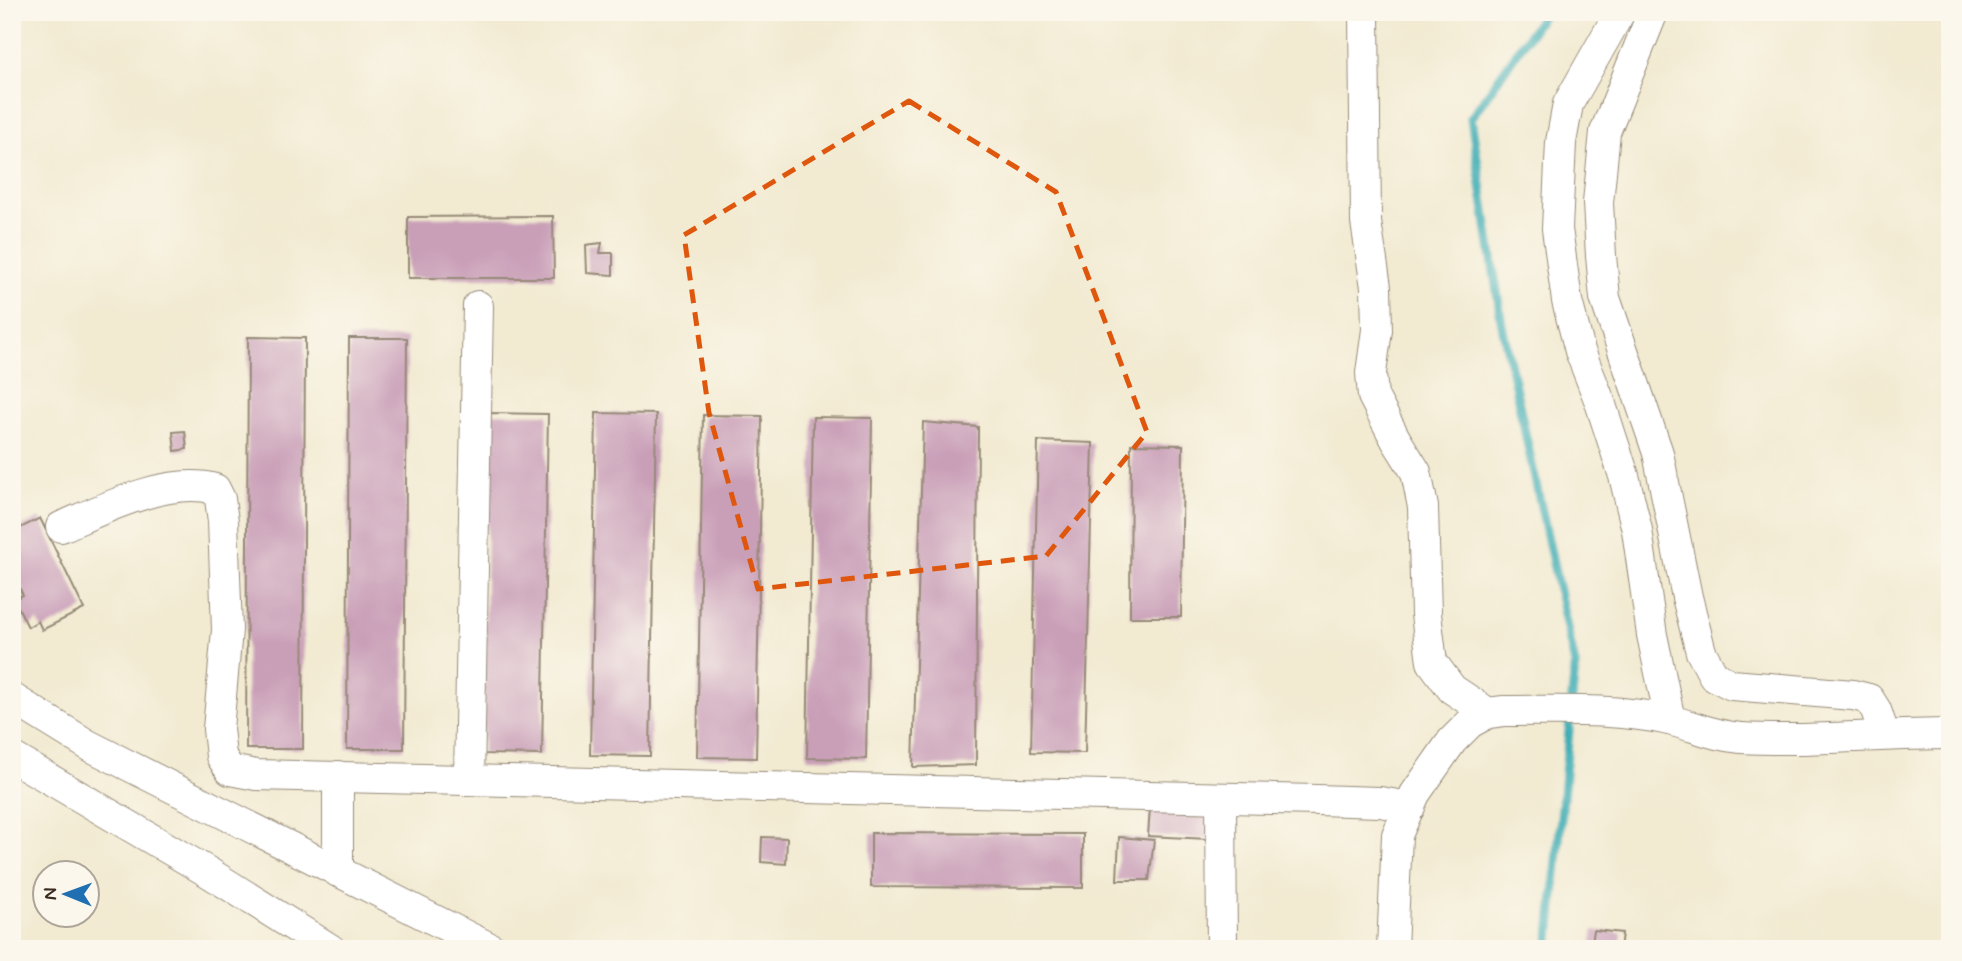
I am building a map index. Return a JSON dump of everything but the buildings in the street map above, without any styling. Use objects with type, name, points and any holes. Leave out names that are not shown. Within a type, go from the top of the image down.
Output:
[{"type":"street","points":[[1364,12],[1366,222],[1376,287],[1377,330],[1371,373],[1373,396],[1416,472],[1423,507],[1426,614],[1432,662],[1452,689],[1488,713]]},
{"type":"street","points":[[1620,12],[1568,104],[1561,142],[1557,229],[1567,301],[1580,351],[1624,476],[1637,530],[1652,635],[1670,720]]},
{"type":"street","points":[[1653,12],[1605,132],[1598,203],[1601,256],[1605,298],[1658,453],[1701,652],[1714,676],[1732,685],[1853,695],[1869,699],[1877,710],[1884,734]]},
{"type":"street","points":[[468,779],[478,306]]},
{"type":"street","points":[[61,527],[124,501],[169,489],[215,489],[220,499],[223,521],[227,630],[218,729],[221,755],[230,769],[256,775],[1317,800],[1380,802],[1410,807]]},
{"type":"street","points":[[12,698],[88,746],[492,949]]},
{"type":"street","points":[[1392,949],[1397,835],[1415,794],[1452,741],[1470,723],[1488,713],[1614,712],[1670,720],[1701,732],[1739,738],[1806,739],[1884,734],[1950,734]]},
{"type":"street","points":[[12,757],[208,872],[330,949]]},
{"type":"street","points":[[338,776],[338,872]]},
{"type":"street","points":[[1221,798],[1222,949]]},
{"type":"highlighted area","points":[[909,101],[1056,192],[1147,432],[1046,556],[758,589],[709,413],[684,235]]},
{"type":"waterway","points":[[1545,12],[1471,118],[1502,325],[1575,665],[1549,949]]}]
